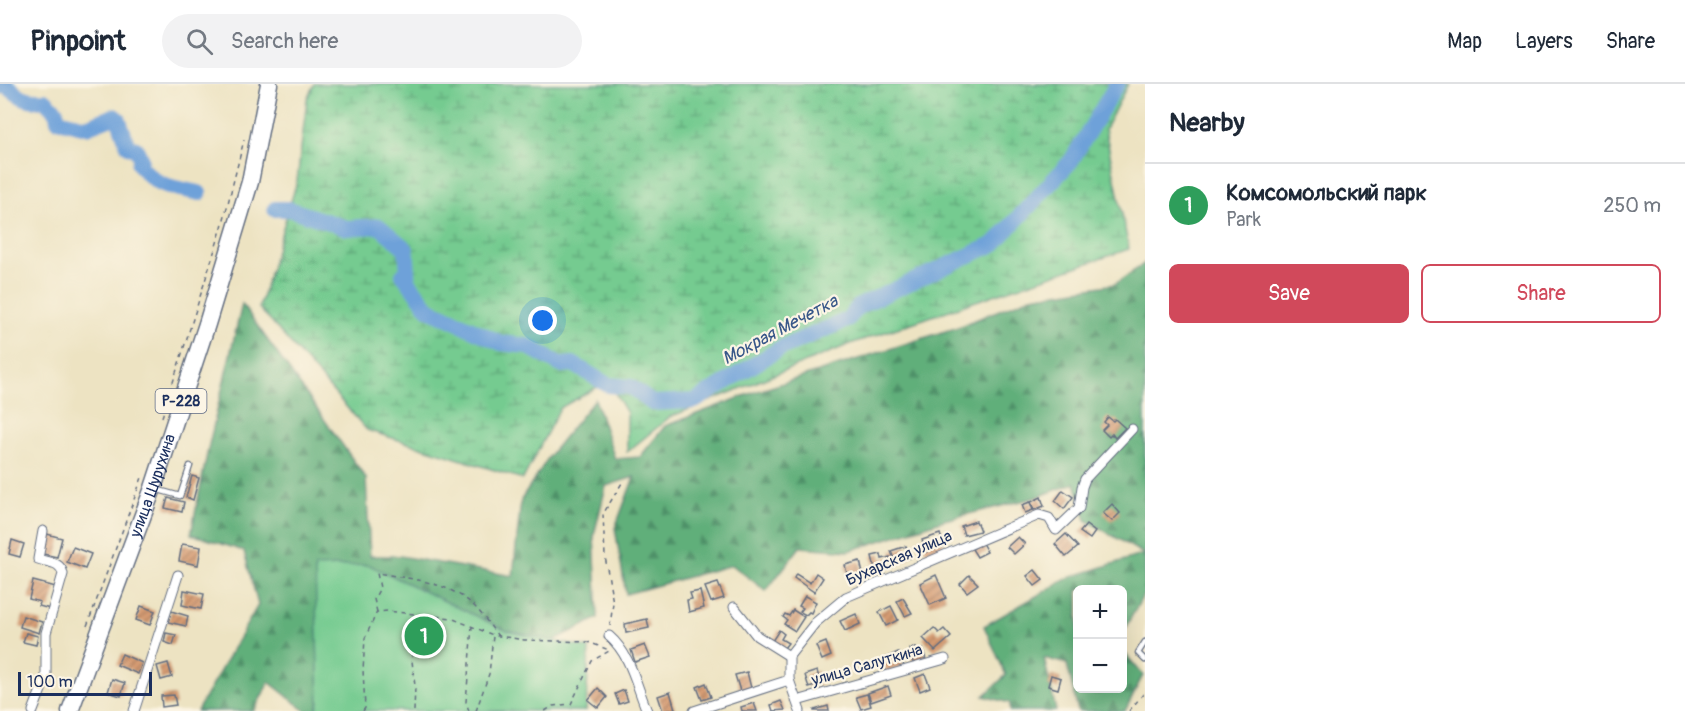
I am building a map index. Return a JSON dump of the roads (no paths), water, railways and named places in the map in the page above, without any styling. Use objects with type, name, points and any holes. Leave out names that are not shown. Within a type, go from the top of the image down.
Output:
[{"type":"highway","name":"улица Шурухина","points":[[70,711],[153,488],[207,324],[250,182],[269,84]]},
{"type":"street","name":"Бухарская улица","points":[[789,656],[815,623],[846,597],[1039,515],[1049,518],[1056,531],[1080,508],[1085,479],[1132,429]]},
{"type":"street","points":[[33,711],[46,676],[46,633],[63,574],[58,564],[38,559],[43,531]]},
{"type":"street","points":[[134,711],[178,575]]},
{"type":"street","points":[[734,607],[757,636],[789,656],[789,680],[800,711]]},
{"type":"street","points":[[609,636],[616,642],[632,668],[647,711]]},
{"type":"street","name":"улица Салуткина","points":[[797,701],[945,659]]},
{"type":"street","points":[[694,711],[789,680]]},
{"type":"lane","points":[[153,488],[180,496],[190,466]]},
{"type":"lane","points":[[1145,642],[1138,652],[1145,660]]},
{"type":"waterway","name":"Мокрая Мечетка","points":[[0,87],[5,84],[23,97],[45,100],[56,111],[58,120],[86,127],[114,116],[119,120],[128,146],[136,149],[141,159],[139,164],[152,178],[173,188],[199,193]]},
{"type":"waterway","name":"Мокрая Мечетка","points":[[275,209],[289,209],[347,228],[379,226],[406,249],[408,272],[403,275],[429,309],[501,343],[527,346],[561,365],[573,364],[608,385],[631,387],[652,403],[695,401],[781,348],[847,320],[859,306],[994,244],[1071,161],[1117,84]]},
{"type":"place","name":"Комсомольский парк","points":[[424,636]]}]
